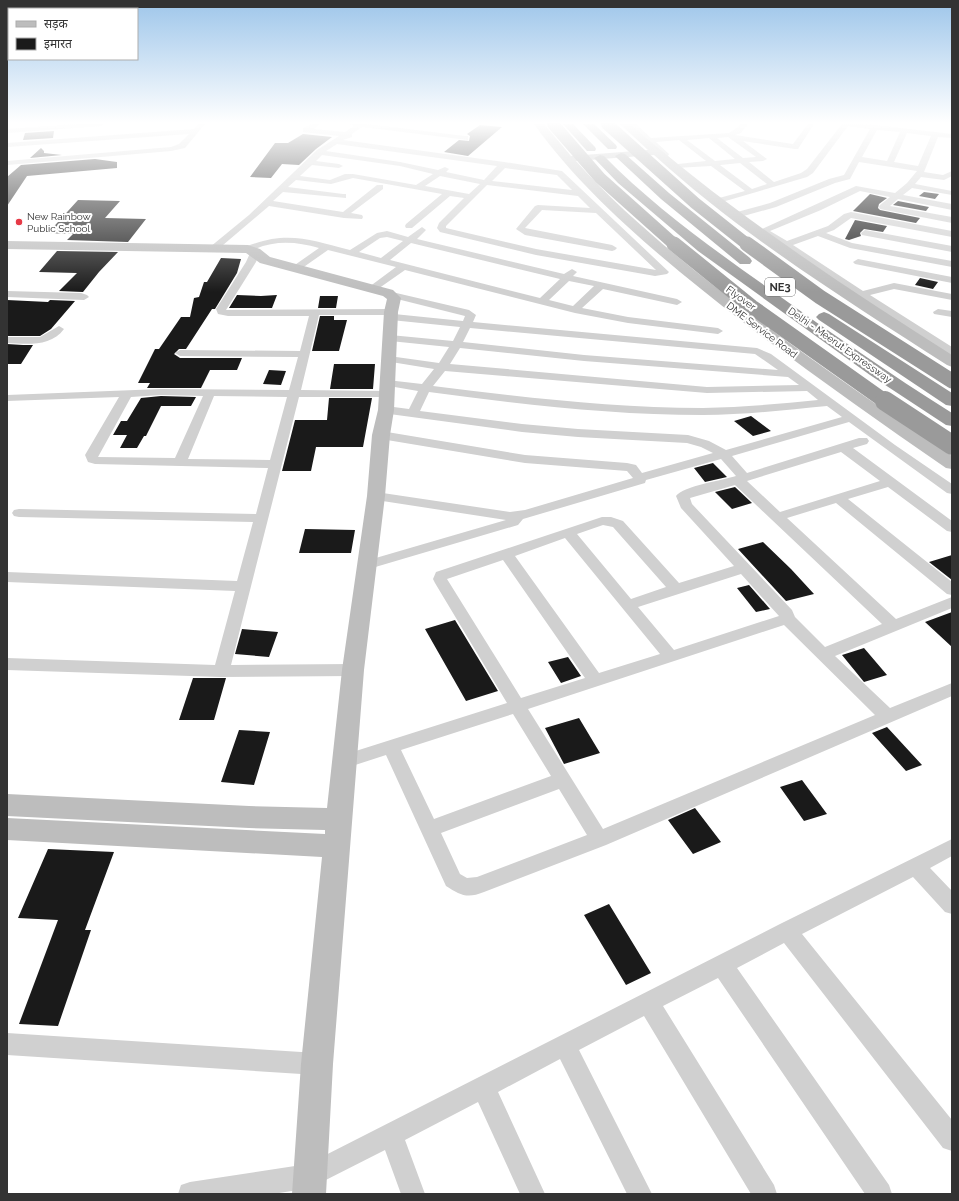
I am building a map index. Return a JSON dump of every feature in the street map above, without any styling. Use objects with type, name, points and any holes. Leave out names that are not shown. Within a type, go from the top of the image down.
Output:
[{"type":"highway","name":"Flyover","points":[[602,180],[652,227],[721,283],[805,345],[952,445]]},
{"type":"highway","name":"Delhi - Meerut Expressway","points":[[621,180],[703,248],[876,372],[952,421]]},
{"type":"highway","name":"NE3","points":[[647,180],[753,266]]},
{"type":"highway","points":[[669,180],[696,204],[814,292],[952,381]]},
{"type":"highway","name":"Delhi - Meerut Expressway","points":[[783,289],[952,401]]},
{"type":"main road","name":"DME Service Road","points":[[587,180],[666,254],[729,306],[840,388],[952,464]]},
{"type":"main road","points":[[689,180],[782,246],[856,295],[952,362]]},
{"type":"main road","points":[[7,245],[251,251],[265,260],[295,269],[387,318],[386,395],[376,496],[353,670],[346,761],[317,1064],[309,1185]]},
{"type":"main road","points":[[7,805],[249,817],[340,819]]},
{"type":"main road","points":[[7,829],[337,846]]},
{"type":"street","points":[[214,249],[268,203],[290,180]]},
{"type":"street","points":[[316,180],[331,182],[336,180]]},
{"type":"street","points":[[366,180],[378,184],[417,188],[471,198]]},
{"type":"street","points":[[344,215],[382,180]]},
{"type":"street","points":[[417,188],[429,180]]},
{"type":"street","points":[[474,180],[582,194]]},
{"type":"street","points":[[484,182],[471,198],[442,225],[441,228],[443,230],[536,252],[598,264],[655,273],[664,272],[624,236],[567,180]]},
{"type":"street","points":[[696,180],[740,214],[764,230],[782,246],[832,228],[847,216],[856,215],[952,234]]},
{"type":"street","points":[[735,180],[751,192]]},
{"type":"street","points":[[766,180],[773,185]]},
{"type":"street","points":[[722,200],[789,180]]},
{"type":"street","points":[[740,214],[773,205],[836,180]]},
{"type":"street","points":[[869,218],[898,197],[914,180]]},
{"type":"street","points":[[910,185],[952,193]]},
{"type":"street","points":[[281,189],[343,196]]},
{"type":"street","points":[[764,230],[830,203],[856,189],[863,189],[952,207]]},
{"type":"street","points":[[409,226],[447,194]]},
{"type":"street","points":[[268,203],[359,217]]},
{"type":"street","points":[[598,211],[541,207],[538,208],[520,230],[612,248]]},
{"type":"street","points":[[883,207],[952,220]]},
{"type":"street","points":[[383,261],[422,230]]},
{"type":"street","points":[[819,233],[850,245],[952,264]]},
{"type":"street","points":[[865,233],[952,248]]},
{"type":"street","points":[[352,253],[381,234],[600,286],[677,302]]},
{"type":"street","points":[[598,264],[624,236]]},
{"type":"street","points":[[718,331],[628,320],[575,310],[327,246],[300,240],[282,239],[266,241],[251,251],[251,262],[221,309],[222,312],[228,313],[315,313],[387,318],[613,340],[757,351],[767,356],[891,448],[952,490]]},
{"type":"street","points":[[295,269],[327,246]]},
{"type":"street","points":[[542,302],[583,261]]},
{"type":"street","points":[[858,262],[952,280]]},
{"type":"street","points":[[387,318],[404,266]]},
{"type":"street","points":[[575,310],[600,286]]},
{"type":"street","points":[[856,295],[894,286],[952,297]]},
{"type":"street","points":[[7,294],[84,297]]},
{"type":"street","points":[[856,295],[952,352]]},
{"type":"street","points":[[938,312],[952,314]]},
{"type":"street","points":[[221,671],[315,313]]},
{"type":"street","points":[[387,318],[469,313],[471,315],[456,345],[442,367],[425,388],[413,414]]},
{"type":"street","points":[[387,318],[456,345],[584,358],[792,374]]},
{"type":"street","points":[[387,318],[442,367],[686,389],[736,390],[810,388]]},
{"type":"street","points":[[7,340],[43,340],[53,336],[59,329]]},
{"type":"street","points":[[180,353],[304,354]]},
{"type":"street","points":[[7,398],[128,393],[210,392],[386,395],[425,388],[547,402],[686,411],[777,408],[829,402]]},
{"type":"street","points":[[180,462],[210,392]]},
{"type":"street","points":[[128,393],[91,455],[92,459],[100,461],[276,464]]},
{"type":"street","points":[[386,395],[413,414],[522,428],[608,435],[688,439],[705,444],[724,454],[741,479],[777,516],[893,625]]},
{"type":"street","points":[[376,496],[500,516],[520,515],[638,482],[640,478],[852,418]]},
{"type":"street","points":[[381,435],[513,458],[568,464],[626,467],[634,471],[640,478]]},
{"type":"street","points":[[863,441],[741,479],[692,492],[686,494],[683,499],[686,505],[786,614],[788,617],[787,619],[887,716]]},
{"type":"street","points":[[843,447],[952,528]]},
{"type":"street","points":[[777,516],[891,482]]},
{"type":"street","points":[[838,498],[952,590]]},
{"type":"street","points":[[19,513],[262,518]]},
{"type":"street","points":[[367,565],[513,522],[520,515]]},
{"type":"street","points":[[599,839],[440,579],[441,575],[602,522],[611,521],[618,524],[676,590]]},
{"type":"street","points":[[568,533],[627,606],[671,657]]},
{"type":"street","points":[[506,554],[596,681]]},
{"type":"street","points":[[627,606],[744,568]]},
{"type":"street","points":[[7,577],[244,586]]},
{"type":"street","points":[[823,654],[952,602]]},
{"type":"street","points":[[346,761],[787,619]]},
{"type":"street","points":[[7,664],[221,671],[353,670]]},
{"type":"street","points":[[391,747],[453,880],[464,887],[477,886],[599,839],[952,689]]},
{"type":"street","points":[[429,829],[562,780]]},
{"type":"street","points":[[190,1194],[309,1185],[391,1134],[952,847]]},
{"type":"street","points":[[916,866],[952,905]]},
{"type":"street","points":[[787,931],[952,1139]]},
{"type":"street","points":[[722,965],[880,1194]]},
{"type":"street","points":[[648,1003],[765,1194]]},
{"type":"street","points":[[7,1044],[317,1064]]},
{"type":"street","points":[[565,1045],[640,1194]]},
{"type":"street","points":[[483,1087],[532,1194]]},
{"type":"street","points":[[391,1134],[413,1194]]},
{"type":"building","points":[[7,180],[24,180],[7,206]]},
{"type":"building","points":[[924,192],[939,194],[935,199],[919,196]]},
{"type":"building","points":[[870,194],[887,198],[879,204],[878,208],[880,210],[920,218],[916,223],[853,211]]},
{"type":"building","points":[[78,200],[120,201],[105,218],[146,219],[128,242],[67,240],[73,234],[48,233]]},
{"type":"building","points":[[898,201],[929,207],[926,211],[893,205]]},
{"type":"building","points":[[855,220],[887,226],[883,232],[864,229],[860,233],[861,236],[849,240],[845,239]]},
{"type":"building","points":[[57,251],[118,252],[83,292],[59,291],[77,273],[39,272]]},
{"type":"building","points":[[221,258],[241,259],[237,273],[215,309],[212,309],[186,349],[179,349],[174,354],[180,358],[242,358],[237,370],[210,370],[201,388],[147,388],[150,383],[138,383],[155,349],[159,349],[181,317],[190,317],[194,298],[199,297],[204,282],[207,282]]},
{"type":"building","points":[[920,278],[938,282],[933,289],[915,285]]},
{"type":"building","points":[[237,295],[277,295],[272,308],[229,308]]},
{"type":"building","points":[[320,296],[338,296],[336,308],[318,308]]},
{"type":"building","points":[[7,300],[48,302],[50,300],[75,301],[51,329],[40,336],[7,336]]},
{"type":"building","points":[[320,316],[334,316],[334,320],[347,320],[339,351],[312,351]]},
{"type":"building","points":[[7,344],[33,345],[21,364],[7,364]]},
{"type":"building","points":[[334,364],[375,364],[373,389],[330,389]]},
{"type":"building","points":[[269,370],[286,371],[281,385],[263,384]]},
{"type":"building","points":[[161,396],[196,397],[191,406],[161,406],[146,436],[144,436],[137,448],[120,448],[127,435],[113,435],[121,421],[127,421],[141,398]]},
{"type":"building","points":[[329,398],[372,398],[363,447],[316,447],[311,471],[282,471],[295,420],[327,420]]},
{"type":"building","points":[[751,416],[771,431],[753,436],[734,421]]},
{"type":"building","points":[[713,463],[727,477],[705,482],[694,468]]},
{"type":"building","points":[[735,487],[752,503],[732,509],[715,492]]},
{"type":"building","points":[[305,529],[355,530],[351,553],[299,553]]},
{"type":"building","points":[[763,542],[814,594],[786,601],[738,549]]},
{"type":"building","points":[[952,555],[952,580],[929,562]]},
{"type":"building","points":[[749,585],[770,609],[756,612],[737,588]]},
{"type":"building","points":[[952,612],[952,647],[925,622]]},
{"type":"building","points":[[455,620],[498,691],[466,701],[425,629]]},
{"type":"building","points":[[242,629],[278,632],[269,657],[235,654]]},
{"type":"building","points":[[864,648],[887,675],[864,682],[842,655]]},
{"type":"building","points":[[568,657],[581,676],[561,683],[548,662]]},
{"type":"building","points":[[193,678],[226,678],[214,720],[179,720]]},
{"type":"building","points":[[579,718],[600,753],[564,764],[545,728]]},
{"type":"building","points":[[887,727],[922,765],[906,771],[872,733]]},
{"type":"building","points":[[239,730],[270,732],[254,785],[221,782]]},
{"type":"building","points":[[802,780],[827,814],[804,821],[780,787]]},
{"type":"building","points":[[695,808],[721,842],[693,854],[668,820]]},
{"type":"building","points":[[48,849],[114,852],[85,930],[91,930],[58,1026],[19,1024],[58,920],[18,918]]},
{"type":"building","points":[[609,904],[651,973],[626,985],[584,915]]},
{"type":"place","name":"New Rainbow Public School","points":[[19,222]]}]
